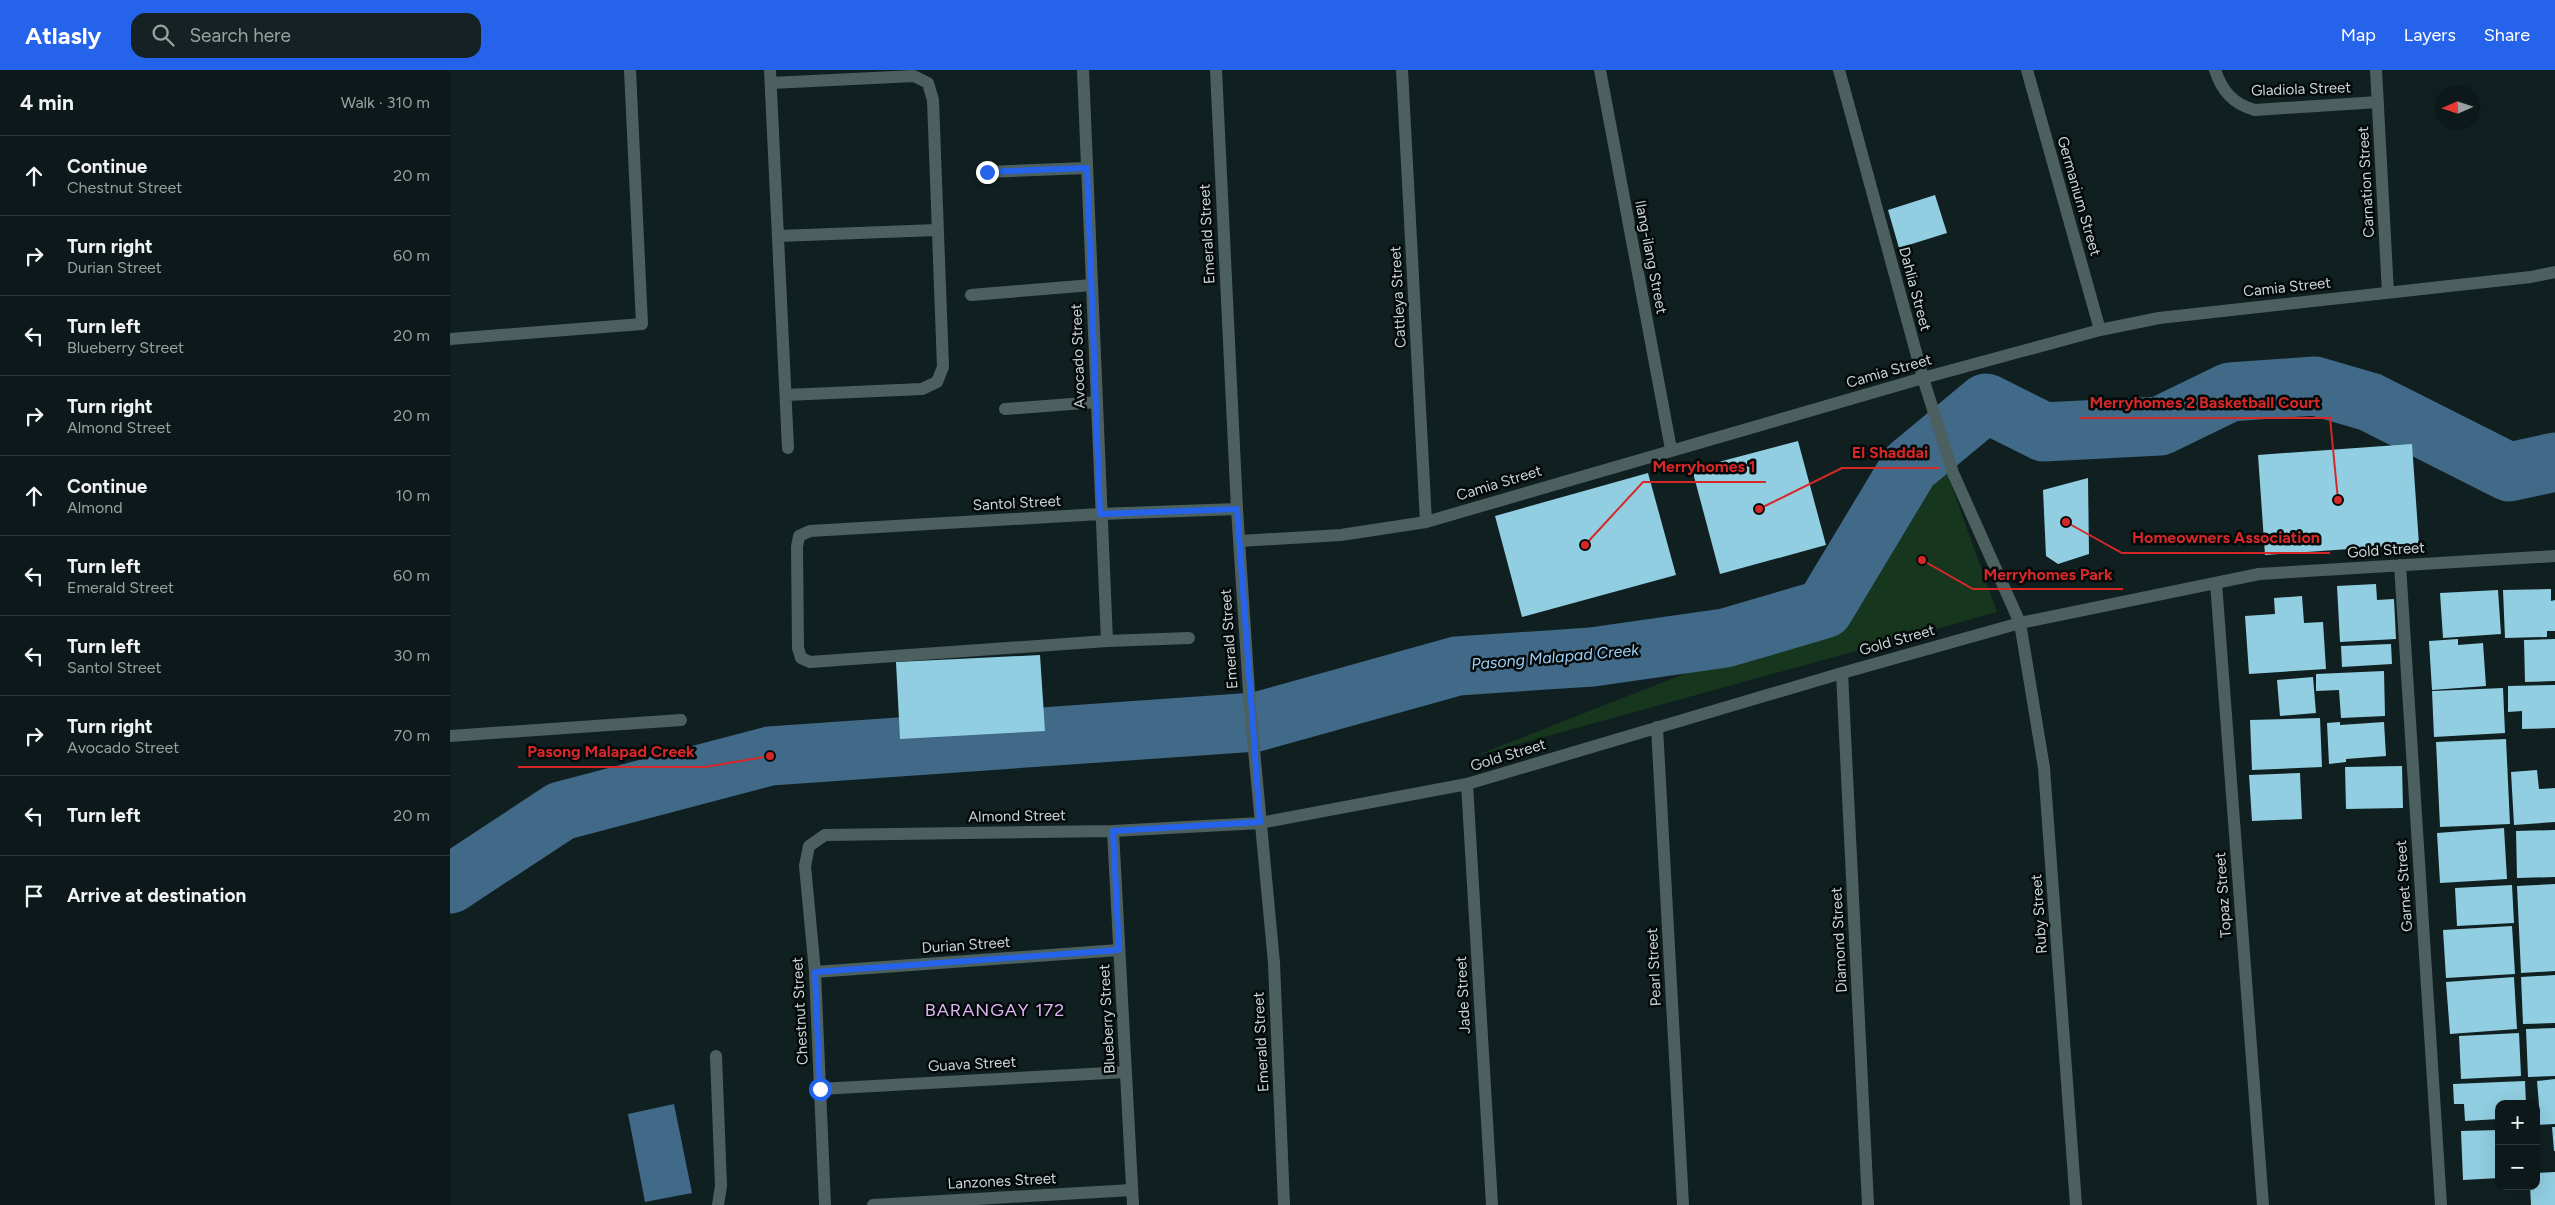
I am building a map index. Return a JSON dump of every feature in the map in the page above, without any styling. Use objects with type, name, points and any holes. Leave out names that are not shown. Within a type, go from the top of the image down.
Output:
[{"type":"street","points":[[450,339],[642,324],[630,70]]},
{"type":"street","name":"Avocado Street","points":[[1083,70],[1100,514],[1107,641]]},
{"type":"street","name":"Emerald Street","points":[[1216,70],[1237,509],[1250,707],[1274,964],[1284,1205]]},
{"type":"street","name":"Cattleya Street","points":[[1402,70],[1426,522]]},
{"type":"street","name":"Ilang-ilang Street","points":[[1600,70],[1671,449]]},
{"type":"street","name":"Dahlia Street","points":[[1838,70],[1923,378],[1953,473],[2020,623]]},
{"type":"street","name":"Germanium Street","points":[[2027,70],[2100,330]]},
{"type":"street","name":"Gladiola Street","points":[[2216,70],[2220,84],[2230,98],[2242,106],[2255,110],[2378,102]]},
{"type":"street","name":"Carnation Street","points":[[2376,70],[2388,292]]},
{"type":"street","points":[[786,394],[922,389],[937,382],[943,367],[933,100],[928,83],[914,76],[771,76],[788,448]]},
{"type":"street","points":[[987,172],[1087,168]]},
{"type":"street","points":[[778,236],[937,230]]},
{"type":"street","name":"Camia Street","points":[[1240,541],[1341,534],[1426,522],[1671,449],[2100,330],[2159,318],[2531,277],[2555,272]]},
{"type":"street","points":[[971,295],[1092,285]]},
{"type":"street","points":[[1005,409],[1096,402]]},
{"type":"street","name":"Santol Street","points":[[1107,641],[810,662],[801,658],[798,648],[797,547],[800,536],[810,531],[1100,514],[1237,509]]},
{"type":"street","name":"Gold Street","points":[[1228,825],[1260,822],[1467,784],[1842,673],[2020,623],[2259,574],[2555,556]]},
{"type":"street","name":"Garnet Street","points":[[2400,565],[2441,1205]]},
{"type":"street","name":"Topaz Street","points":[[2216,583],[2263,1205]]},
{"type":"street","name":"Ruby Street","points":[[2020,623],[2044,768],[2076,1205]]},
{"type":"street","points":[[1107,641],[1189,638]]},
{"type":"street","name":"Diamond Street","points":[[1842,673],[1868,1205]]},
{"type":"street","points":[[450,736],[682,720]]},
{"type":"street","name":"Pearl Street","points":[[1657,727],[1683,1205]]},
{"type":"street","name":"Jade Street","points":[[1467,784],[1492,1205]]},
{"type":"street","name":"Almond Street","points":[[809,846],[825,835],[1113,831],[1228,825]]},
{"type":"street","name":"Blueberry Street","points":[[1113,831],[1133,1205]]},
{"type":"street","name":"Chestnut Street","points":[[809,846],[805,866],[815,972],[825,1205]]},
{"type":"street","name":"Durian Street","points":[[815,972],[1119,950]]},
{"type":"street","points":[[716,1056],[721,1186],[718,1205]]},
{"type":"street","name":"Guava Street","points":[[820,1089],[1126,1072]]},
{"type":"street","name":"Lanzones Street","points":[[873,1205],[1132,1190]]},
{"type":"green space","points":[[1943,462],[1997,612],[1475,756],[1837,614],[1894,509],[1914,478]]},
{"type":"water","points":[[674,1104],[692,1193],[645,1202],[628,1114]]},
{"type":"building","points":[[1935,195],[1947,233],[1899,248],[1888,210]]},
{"type":"building","points":[[1798,441],[1826,545],[1720,574],[1692,469]]},
{"type":"building","points":[[2412,444],[2419,544],[2265,555],[2258,455]]},
{"type":"building","points":[[1648,473],[1676,575],[1522,617],[1495,516]]},
{"type":"building","points":[[2088,478],[2089,554],[2058,564],[2046,556],[2043,490]]},
{"type":"building","points":[[2376,584],[2377,600],[2394,599],[2396,639],[2340,642],[2337,586]]},
{"type":"building","points":[[2551,589],[2551,601],[2555,600],[2555,631],[2547,631],[2547,637],[2505,638],[2503,590]]},
{"type":"building","points":[[2498,590],[2501,634],[2443,638],[2440,593]]},
{"type":"building","points":[[2302,596],[2304,623],[2323,622],[2326,669],[2249,674],[2245,616],[2275,614],[2274,598]]},
{"type":"building","points":[[2458,639],[2458,645],[2483,643],[2486,686],[2432,690],[2429,641]]},
{"type":"building","points":[[2555,639],[2555,681],[2525,682],[2524,640]]},
{"type":"building","points":[[2391,644],[2392,664],[2342,667],[2341,646]]},
{"type":"building","points":[[1040,655],[1045,731],[900,739],[896,662]]},
{"type":"building","points":[[2384,671],[2385,716],[2341,718],[2339,690],[2316,691],[2316,674]]},
{"type":"building","points":[[2313,677],[2316,713],[2280,716],[2277,680]]},
{"type":"building","points":[[2555,685],[2555,728],[2522,729],[2522,711],[2508,712],[2508,686]]},
{"type":"building","points":[[2503,688],[2505,733],[2434,737],[2432,691]]},
{"type":"building","points":[[2320,718],[2322,767],[2252,770],[2250,720]]},
{"type":"building","points":[[2340,722],[2340,725],[2384,722],[2386,756],[2346,759],[2346,762],[2329,764],[2327,723]]},
{"type":"building","points":[[2506,739],[2510,824],[2440,827],[2436,742]]},
{"type":"building","points":[[2402,766],[2403,808],[2346,809],[2345,767]]},
{"type":"building","points":[[2537,770],[2539,789],[2555,788],[2555,822],[2514,825],[2511,772]]},
{"type":"building","points":[[2300,773],[2302,819],[2252,821],[2249,775]]},
{"type":"building","points":[[2504,828],[2507,879],[2440,883],[2437,833]]},
{"type":"building","points":[[2555,830],[2555,877],[2517,878],[2516,831]]},
{"type":"building","points":[[2555,884],[2555,971],[2521,973],[2517,886]]},
{"type":"building","points":[[2512,885],[2514,923],[2457,926],[2455,888]]},
{"type":"building","points":[[2512,926],[2515,974],[2446,978],[2443,930]]},
{"type":"building","points":[[2555,975],[2555,1023],[2523,1024],[2521,977]]},
{"type":"building","points":[[2514,977],[2517,1029],[2450,1034],[2446,982]]},
{"type":"building","points":[[2555,1028],[2555,1076],[2528,1077],[2526,1029]]},
{"type":"building","points":[[2519,1033],[2521,1076],[2461,1079],[2459,1036]]},
{"type":"building","points":[[2555,1079],[2555,1124],[2540,1125],[2540,1100],[2537,1081]]},
{"type":"building","points":[[2525,1081],[2526,1100],[2495,1100],[2495,1119],[2465,1121],[2464,1104],[2454,1104],[2453,1084]]},
{"type":"building","points":[[2552,1127],[2555,1127],[2555,1151],[2554,1151]]},
{"type":"building","points":[[2495,1130],[2495,1178],[2463,1180],[2461,1131]]},
{"type":"building","points":[[2555,1172],[2555,1205],[2531,1205],[2530,1190],[2540,1190],[2540,1173]]},
{"type":"waterway","name":"Pasong Malapad Creek","points":[[450,884],[561,811],[770,756],[1256,722],[1457,666],[1592,657],[1725,638],[1824,609],[1910,466],[1986,403],[2044,432],[2160,426],[2230,392],[2315,386],[2370,402],[2509,472],[2555,462]]},
{"type":"place","name":"Merryhomes 2 Basketball Court","points":[[2338,500]]},
{"type":"place","name":"El Shaddai","points":[[1759,509]]},
{"type":"place","name":"Homeowners Association","points":[[2066,522]]},
{"type":"place","name":"Merryhomes 1","points":[[1585,545]]},
{"type":"place","name":"Merryhomes Park","points":[[1922,560]]},
{"type":"place","name":"Pasong Malapad Creek","points":[[770,756]]},
{"type":"district","name":"BARANGAY 172","points":[[995,1010]]},
{"type":"route","points":[[820,1089],[815,972],[1119,950],[1113,831],[1260,822],[1250,707],[1237,509],[1100,514],[1087,168],[987,172]]}]
